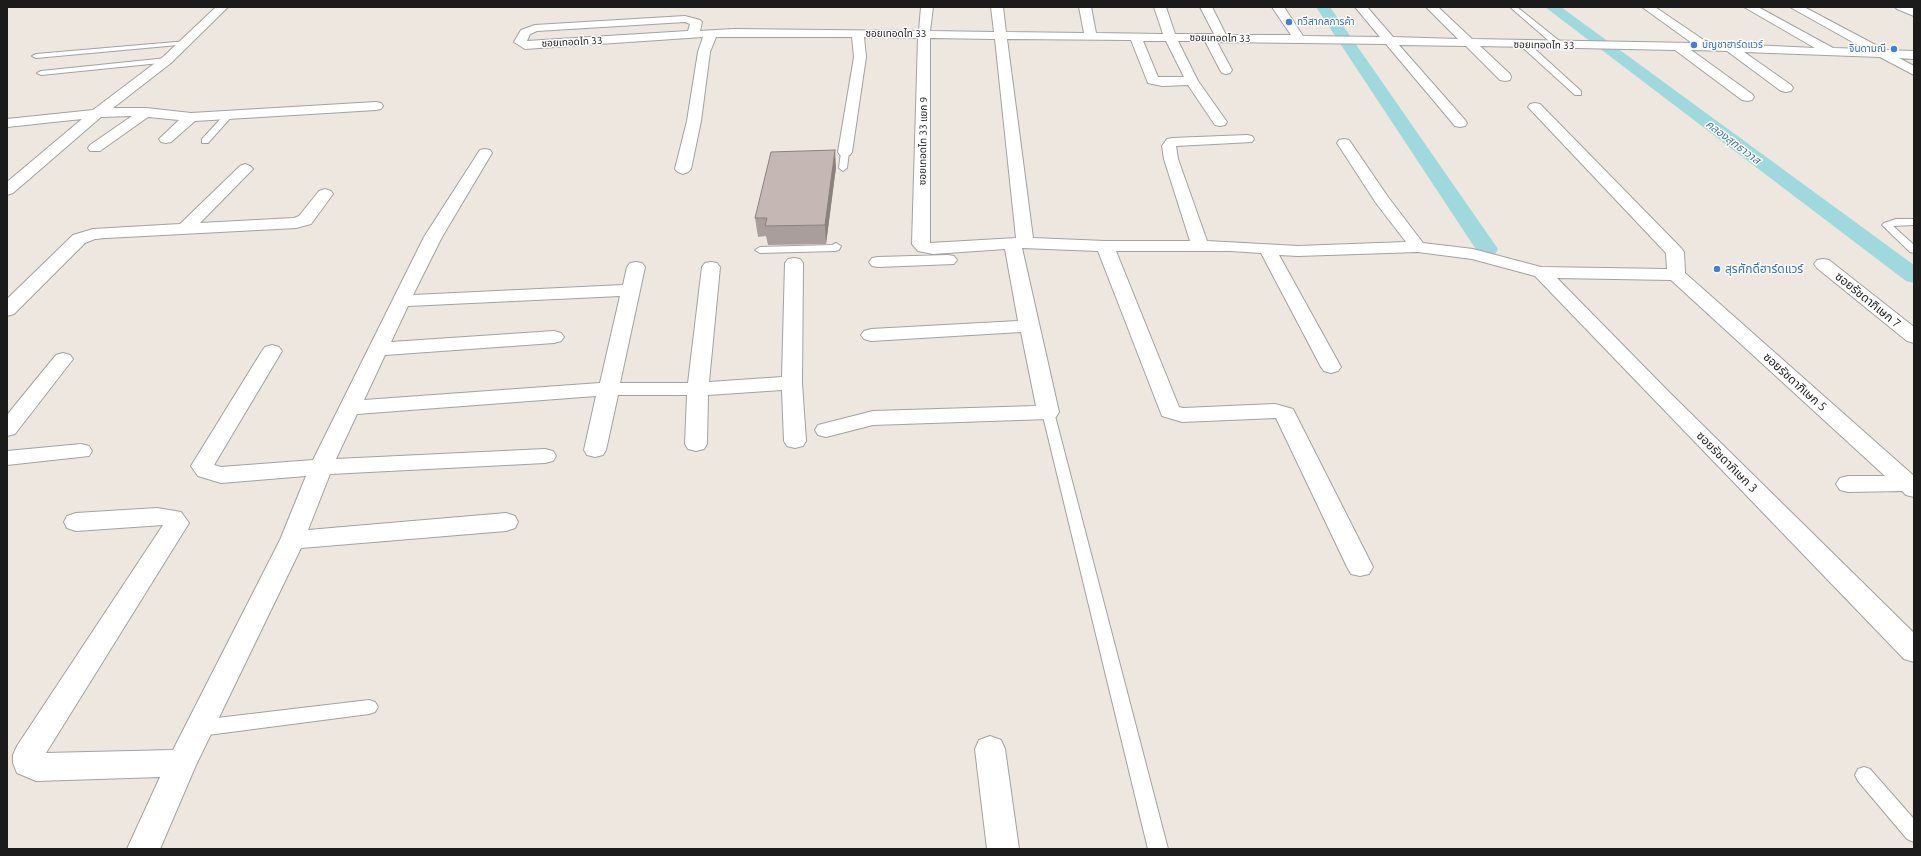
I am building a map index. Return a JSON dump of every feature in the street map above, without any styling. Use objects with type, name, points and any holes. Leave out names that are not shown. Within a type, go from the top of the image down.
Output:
[{"type":"street","points":[[8,188],[98,113],[168,60],[222,7]]},
{"type":"street","name":"ซอยเทอดไท 33 แยก 9","points":[[927,7],[924,34],[921,244],[924,247],[933,249],[1018,248]]},
{"type":"street","points":[[826,430],[873,418],[1048,412],[1029,326],[1018,248],[1001,36],[997,7]]},
{"type":"street","points":[[1085,7],[1092,37]]},
{"type":"street","points":[[1160,7],[1170,37],[1192,81],[1220,122]]},
{"type":"street","points":[[1206,7],[1222,38]]},
{"type":"street","points":[[1278,7],[1299,39]]},
{"type":"street","points":[[1362,7],[1389,41],[1460,123]]},
{"type":"street","points":[[1432,7],[1505,77]]},
{"type":"street","points":[[1648,7],[1705,47]]},
{"type":"street","points":[[1750,7],[1830,52]]},
{"type":"street","points":[[1796,7],[1914,71]]},
{"type":"street","points":[[1901,7],[1914,13]]},
{"type":"street","name":"ซอยเทอดไท 33","points":[[694,34],[696,22],[690,19],[542,27],[525,32],[520,42],[525,45],[711,33],[924,34],[1299,39],[1705,47],[1914,55]]},
{"type":"street","points":[[683,169],[694,121],[704,52],[711,33]]},
{"type":"street","points":[[845,152],[860,57],[858,34]]},
{"type":"street","points":[[1136,37],[1153,80],[1162,82],[1192,81]]},
{"type":"street","points":[[1209,38],[1226,70]]},
{"type":"street","points":[[1679,47],[1747,97]]},
{"type":"street","points":[[1730,48],[1786,88]]},
{"type":"street","points":[[7,122],[124,111],[191,117],[376,106]]},
{"type":"street","points":[[878,262],[1018,248],[1230,246],[1298,251],[1418,247],[1474,254],[1541,272],[1676,274],[1675,252],[1535,108]]},
{"type":"street","points":[[95,148],[146,112]]},
{"type":"street","points":[[166,139],[191,117]]},
{"type":"street","points":[[1201,247],[1170,159],[1169,146],[1172,142],[1182,141],[1247,139]]},
{"type":"street","points":[[1344,143],[1382,200],[1418,247]]},
{"type":"street","points":[[142,849],[182,763],[292,540],[321,467],[401,301],[433,237],[485,152]]},
{"type":"street","points":[[185,229],[245,169]]},
{"type":"street","points":[[7,310],[79,239],[106,233],[296,223],[305,220],[325,194]]},
{"type":"street","points":[[1105,246],[1170,411],[1182,415],[1275,411],[1285,414],[1360,567]]},
{"type":"street","points":[[1267,249],[1332,367]]},
{"type":"street","points":[[794,263],[792,382],[795,441]]},
{"type":"street","name":"ซอยรัชดาภิเษก 7","points":[[1823,264],[1914,337]]},
{"type":"street","points":[[596,450],[608,389],[636,267]]},
{"type":"street","points":[[696,444],[698,389],[711,267]]},
{"type":"street","name":"ซอยรัชดาภิเษก 3","points":[[1541,272],[1668,403],[1914,651]]},
{"type":"street","name":"ซอยรัชดาภิเษก 5","points":[[1676,274],[1910,486]]},
{"type":"street","points":[[401,301],[631,290]]},
{"type":"street","points":[[871,335],[1029,326]]},
{"type":"street","points":[[379,349],[554,337]]},
{"type":"street","points":[[272,351],[202,466],[206,471],[221,475],[321,467],[545,456]]},
{"type":"street","points":[[7,429],[64,359]]},
{"type":"street","points":[[349,408],[608,389],[698,389],[792,382]]},
{"type":"street","points":[[7,458],[81,451]]},
{"type":"street","points":[[1848,484],[1910,486]]},
{"type":"street","points":[[76,522],[157,516],[172,518],[177,523],[28,755],[28,763],[36,767],[182,763]]},
{"type":"street","points":[[292,540],[506,522]]},
{"type":"street","points":[[990,749],[1003,849]]},
{"type":"lane","points":[[1513,7],[1559,45]]},
{"type":"lane","points":[[36,56],[187,43]]},
{"type":"lane","points":[[1524,44],[1578,94]]},
{"type":"lane","points":[[42,72],[168,60]]},
{"type":"lane","points":[[205,141],[230,115]]},
{"type":"lane","points":[[843,168],[845,152]]},
{"type":"lane","points":[[1914,222],[1896,222],[1887,225],[1888,228],[1914,250]]},
{"type":"lane","points":[[760,250],[835,248],[836,246]]},
{"type":"lane","points":[[1048,412],[1158,849]]},
{"type":"lane","points":[[200,728],[369,707]]},
{"type":"lane","points":[[1864,775],[1914,833]]},
{"type":"building","points":[[835,150],[825,225],[765,226],[767,218],[755,218],[771,152]]},
{"type":"waterway","points":[[1323,7],[1487,249]]},
{"type":"waterway","name":"คลองสุทธาวาส","points":[[1552,7],[1914,276]]},
{"type":"place","name":"ทวีสากลการค้า","points":[[1289,22]]},
{"type":"place","name":"บัญชาฮาร์ดแวร์","points":[[1694,45]]},
{"type":"place","name":"จินดามณี","points":[[1894,49]]},
{"type":"place","name":"สุรศักดิ์ฮาร์ดแวร์","points":[[1717,269]]}]
